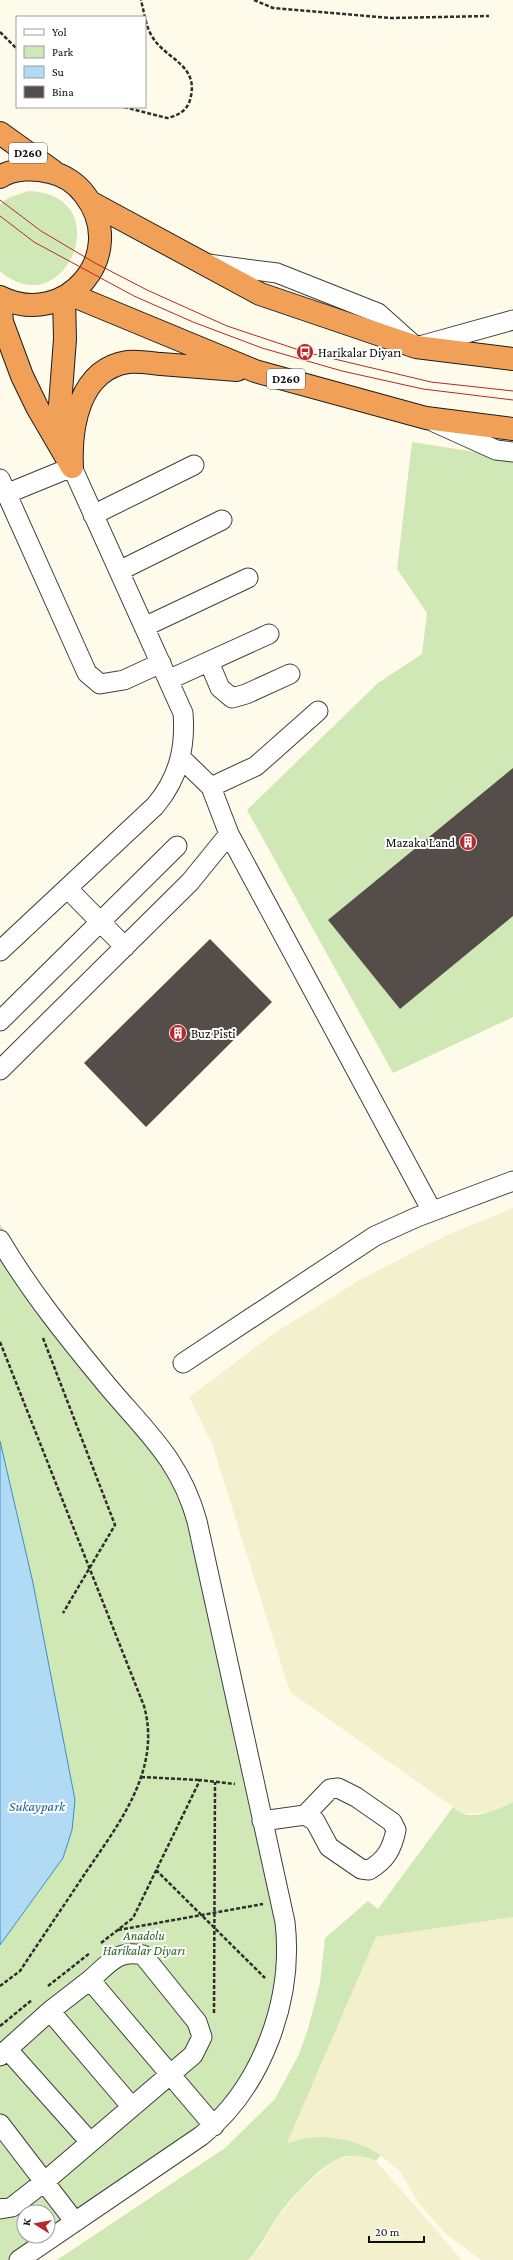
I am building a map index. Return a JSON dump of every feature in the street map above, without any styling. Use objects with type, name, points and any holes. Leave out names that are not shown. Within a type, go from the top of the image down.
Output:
[{"type":"highway","name":"D260","points":[[0,133],[56,173]]},
{"type":"highway","points":[[0,178],[15,171],[28,169],[56,173],[75,185],[90,202],[260,294],[416,347],[513,359]]},
{"type":"highway","points":[[72,467],[37,407],[20,369],[2,322],[0,298],[23,305],[38,306],[67,296],[91,272],[99,250],[99,226],[90,202]]},
{"type":"highway","name":"D260","points":[[67,296],[256,371],[426,418],[513,429]]},
{"type":"highway","points":[[67,296],[60,405],[64,440],[72,467]]},
{"type":"highway","points":[[72,467],[72,431],[81,401],[95,380],[111,367],[130,362],[256,371]]},
{"type":"street","points":[[416,347],[513,320]]},
{"type":"street","points":[[426,418],[496,450],[513,452]]},
{"type":"street","points":[[93,515],[194,465]]},
{"type":"street","points":[[0,951],[155,806],[171,784],[181,758],[184,743],[183,713],[164,672],[119,571],[93,515],[72,467],[3,487],[87,673],[100,684],[164,672],[209,662],[269,634]]},
{"type":"street","points":[[119,571],[222,520]]},
{"type":"street","points":[[144,627],[248,578]]},
{"type":"street","points":[[209,662],[220,688],[232,698],[246,694],[290,674]]},
{"type":"street","points":[[211,787],[256,766],[318,711]]},
{"type":"street","points":[[181,758],[211,787],[229,834],[432,1211]]},
{"type":"street","points":[[0,1070],[190,882],[229,834]]},
{"type":"street","points":[[0,1021],[99,921],[177,846]]},
{"type":"street","points":[[67,888],[125,947]]},
{"type":"street","points":[[183,1363],[375,1236],[432,1211],[513,1181]]},
{"type":"street","points":[[0,1240],[18,1270],[72,1341],[167,1453],[186,1486],[197,1521],[288,1943],[288,1964],[283,1995],[274,2026],[248,2084],[238,2100],[214,2126],[19,2260]]},
{"type":"street","points":[[262,1821],[305,1815],[330,1789],[338,1788],[356,1797],[392,1822],[396,1830],[393,1848],[377,1865],[369,1870],[361,1868],[329,1847],[315,1821],[305,1815]]},
{"type":"street","points":[[0,2209],[12,2207],[44,2182],[90,2142],[131,2106],[168,2074],[193,2055],[202,2037],[197,2022],[143,1955],[131,1952],[121,1954],[50,2011],[4,2053],[90,2142]]},
{"type":"street","points":[[90,1980],[168,2074],[214,2126]]},
{"type":"street","points":[[50,2011],[131,2106]]},
{"type":"street","points":[[0,2124],[75,2222]]},
{"type":"path","points":[[141,0],[146,16]]},
{"type":"path","points":[[254,0],[273,8],[391,18],[489,16]]},
{"type":"path","points":[[128,108],[167,118],[174,117],[185,109],[191,96],[190,80],[187,72],[182,65],[160,47],[152,37],[146,17]]},
{"type":"path","points":[[0,32],[16,48]]},
{"type":"path","points":[[43,1336],[115,1525],[63,1613]]},
{"type":"path","points":[[0,1342],[148,1717],[149,1743],[141,1777],[126,1814],[20,1971],[0,1986]]},
{"type":"path","points":[[141,1777],[215,1782],[214,2014]]},
{"type":"path","points":[[100,1944],[133,1918],[200,1780]]},
{"type":"path","points":[[156,1870],[283,1995]]},
{"type":"path","points":[[118,1930],[280,1901]]},
{"type":"path","points":[[47,1987],[94,1949]]},
{"type":"path","points":[[0,2026],[35,1997]]},
{"type":"shaded area","points":[[513,1208],[513,1802],[490,1812],[463,1814],[290,1692],[212,1444],[189,1397],[273,1334],[363,1278],[447,1235]]},
{"type":"shaded area","points":[[513,1917],[513,2260],[481,2260],[446,2234],[419,2204],[399,2170],[376,2152],[348,2141],[333,2138],[317,2138],[286,2144],[376,1937]]},
{"type":"shaded area","points":[[358,2155],[376,2161],[462,2260],[248,2260],[260,2248],[277,2217],[303,2187],[333,2161],[340,2158]]},
{"type":"green space","points":[[28,191],[56,198],[72,213],[77,233],[73,254],[62,272],[45,283],[24,284],[0,271],[0,204],[8,198]]},
{"type":"green space","points":[[412,442],[513,458],[513,1017],[393,1073],[247,810],[378,683],[422,654],[427,613],[397,569]]},
{"type":"green space","name":"Anadolu Harikalar Diyarı","points":[[0,1224],[53,1307],[163,1435],[235,1681],[291,1946],[257,2070],[231,2101],[99,2199],[56,2228],[56,2204],[16,2204],[16,2244],[31,2244],[7,2260],[0,2260]]},
{"type":"green space","points":[[513,1802],[513,1917],[376,1937],[287,2143],[302,2139],[322,2137],[353,2142],[363,2145],[381,2155],[376,2161],[354,2155],[344,2156],[324,2168],[297,2193],[282,2210],[260,2245],[248,2260],[57,2260],[225,2148],[275,2099],[299,2054],[308,2029],[320,1983],[325,1938],[368,1901],[378,1909],[453,1807],[463,1814],[476,1815],[496,1810]]},
{"type":"water","name":"Sukaypark","points":[[0,1441],[33,1583],[75,1800],[72,1830],[63,1858],[0,1945]]},
{"type":"building","name":"Mazaka Land","points":[[513,768],[513,916],[400,1009],[328,920]]},
{"type":"building","name":"Buz Pisti","points":[[210,939],[272,1002],[146,1127],[84,1063]]},
{"type":"tram line","points":[[0,200],[41,231],[95,263],[147,290],[227,326],[305,352],[431,382],[513,391]]},
{"type":"tram line","points":[[0,216],[34,242],[134,296],[193,322],[262,348],[342,371],[423,389],[513,400]]},
{"type":"place","name":"Harikalar Diyarı","points":[[305,352]]},
{"type":"place","name":"Mazaka Land","points":[[468,842]]},
{"type":"place","name":"Buz Pisti","points":[[178,1033]]}]
